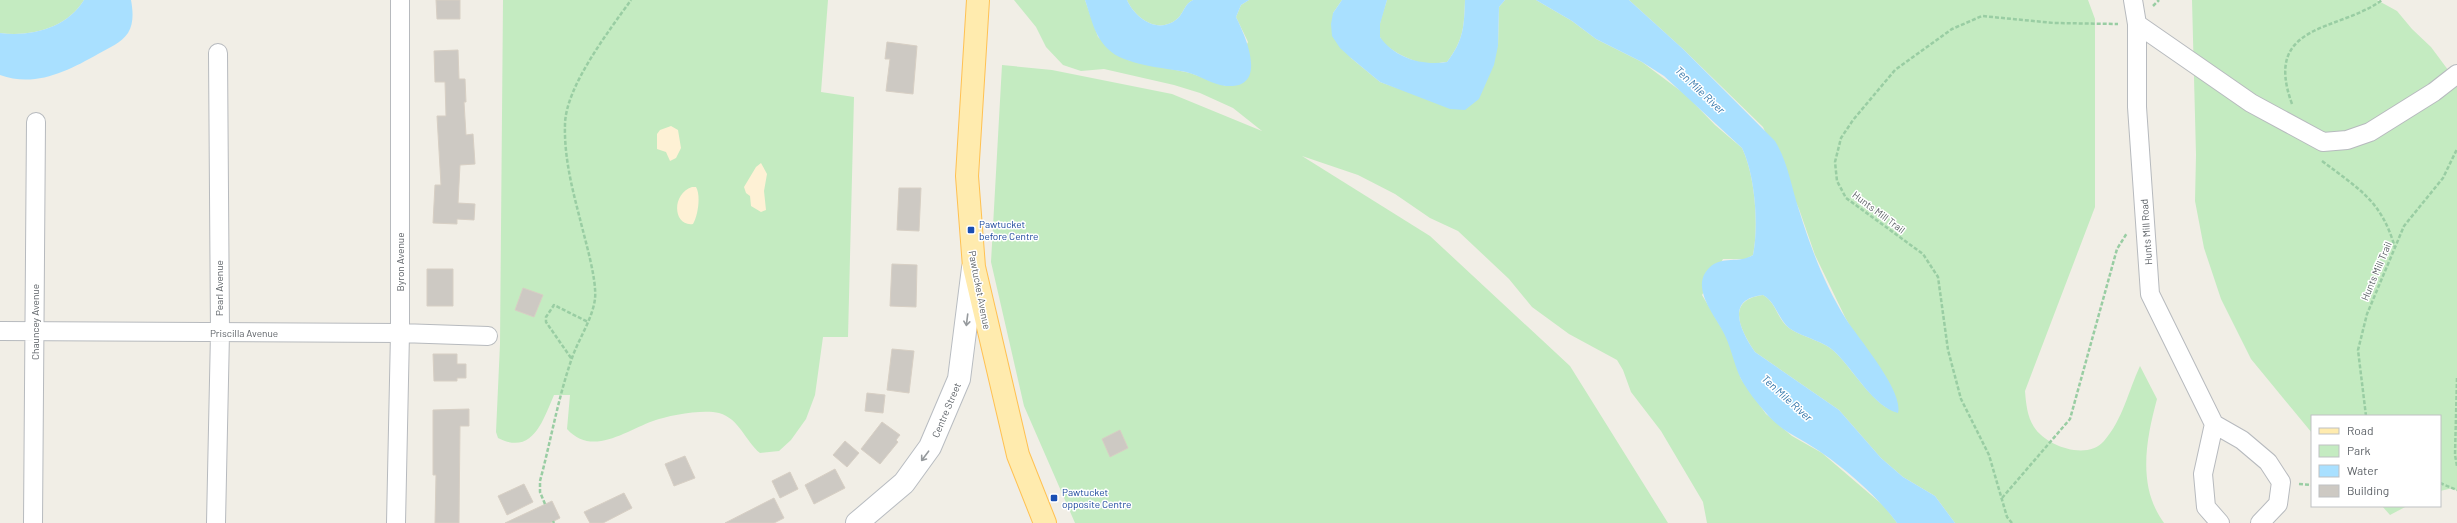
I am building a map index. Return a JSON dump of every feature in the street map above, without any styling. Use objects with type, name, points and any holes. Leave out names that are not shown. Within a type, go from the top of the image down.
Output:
[{"type":"main road","name":"Pawtucket Avenue","points":[[978,0],[967,176],[974,267],[1018,454],[1046,523]]},
{"type":"main road","name":"Centre Street","points":[[857,523],[904,483],[929,449],[936,434],[959,379],[974,267]]},
{"type":"street","name":"Byron Avenue","points":[[396,523],[400,333],[400,0]]},
{"type":"street","name":"Hunts Mill Road","points":[[2133,0],[2137,24],[2138,107],[2150,294],[2214,424]]},
{"type":"street","points":[[2137,24],[2251,103],[2323,142],[2347,140],[2370,132],[2434,92],[2457,74]]},
{"type":"street","name":"Pearl Avenue","points":[[216,523],[220,333],[218,53]]},
{"type":"street","name":"Chauncey Avenue","points":[[33,523],[36,122]]},
{"type":"street","name":"Priscilla Avenue","points":[[0,331],[400,333],[488,336]]},
{"type":"street","points":[[2220,523],[2206,507],[2203,474],[2214,424],[2242,440],[2268,462],[2281,482],[2278,504],[2260,523]]},
{"type":"path","points":[[545,504],[540,492],[540,481],[572,358],[588,322],[595,298],[589,255],[567,168],[565,123],[571,99],[585,67],[631,0]]},
{"type":"path","points":[[2382,0],[2370,9],[2320,27],[2300,39],[2292,50],[2286,70],[2288,92],[2303,132],[2317,156],[2372,200],[2390,230],[2395,248]]},
{"type":"path","name":"Hunts Mill Trail","points":[[2012,523],[2007,517],[1989,455],[1961,399],[1948,350],[1938,277],[1923,254],[1846,198],[1838,181],[1835,162],[1841,138],[1853,120],[1895,70],[1952,29],[1982,16],[2054,23],[2137,24]]},
{"type":"path","name":"Hunts Mill Trail","points":[[2366,415],[2358,350],[2367,314],[2404,226],[2443,178],[2457,149]]},
{"type":"path","points":[[2002,498],[2070,419],[2117,249],[2144,208]]},
{"type":"path","points":[[572,358],[546,322],[546,317],[554,305],[588,322]]},
{"type":"path","points":[[2457,378],[2455,455],[2457,466]]},
{"type":"path","points":[[2441,483],[2457,490]]},
{"type":"green space","points":[[0,0],[84,0],[77,10],[58,24],[36,32],[12,34],[0,33]]},
{"type":"green space","points":[[503,0],[828,0],[821,92],[854,97],[848,337],[823,337],[815,395],[806,419],[791,440],[779,451],[760,453],[732,420],[719,413],[712,412],[686,413],[668,417],[653,421],[609,439],[587,441],[577,437],[567,429],[570,395],[554,395],[541,424],[535,433],[528,439],[520,442],[510,442],[498,438],[496,432],[500,344]]},
{"type":"green space","points":[[1014,0],[1085,0],[1098,37],[1128,60],[1190,73],[1226,86],[1248,42],[1236,17],[1241,5],[1249,0],[1342,0],[1333,13],[1351,58],[1380,82],[1425,98],[1498,46],[1499,7],[1505,0],[1536,0],[1572,21],[1596,39],[1642,62],[1686,95],[1715,125],[1742,148],[1746,159],[1755,200],[1756,229],[1753,255],[1746,259],[1723,259],[1702,295],[1728,339],[1741,379],[1766,414],[1792,436],[1822,453],[1885,507],[1897,523],[1707,523],[1703,502],[1661,431],[1631,392],[1623,370],[1617,360],[1569,334],[1532,307],[1509,279],[1458,231],[1430,218],[1395,194],[1358,175],[1302,156],[1430,236],[1570,366],[1668,523],[1075,523],[1024,406],[991,262],[1002,65],[1052,70],[1172,94],[1262,131],[1233,108],[1200,93],[1174,85],[1104,69],[1081,71],[1063,65],[1046,47],[1036,27]]},
{"type":"green space","points":[[1127,0],[1193,0],[1188,4],[1177,19],[1170,24],[1155,25],[1141,18]]},
{"type":"green space","points":[[1387,0],[1465,0],[1464,18],[1460,40],[1447,62],[1425,64],[1418,62],[1395,52],[1383,42],[1380,37],[1379,28]]},
{"type":"green space","points":[[1629,0],[2088,0],[2095,19],[2095,207],[2025,391],[2026,405],[2034,427],[2048,440],[2067,449],[2088,450],[2097,447],[2111,433],[2116,424],[2140,366],[2157,399],[2147,446],[2146,462],[2150,494],[2155,509],[2164,523],[1955,523],[1935,496],[1903,477],[1881,458],[1839,410],[1755,352],[1741,326],[1739,317],[1740,309],[1744,303],[1751,298],[1763,295],[1771,302],[1782,320],[1789,328],[1832,349],[1873,397],[1881,404],[1898,412],[1845,317],[1815,255],[1799,209],[1763,127],[1683,49]]},
{"type":"green space","points":[[2192,0],[2377,0],[2397,11],[2412,29],[2431,47],[2457,82],[2457,491],[2453,488],[2441,491],[2441,415],[2311,415],[2311,432],[2251,359],[2221,299],[2204,248],[2195,201],[2196,155]]},
{"type":"green space","points":[[2383,507],[2405,507],[2390,515]]},
{"type":"sand","points":[[671,126],[678,130],[681,148],[676,158],[670,161],[666,152],[657,149],[657,134],[660,130]]},
{"type":"sand","points":[[761,163],[767,174],[764,191],[766,210],[761,212],[751,206],[750,196],[746,193],[744,187],[756,167]]},
{"type":"sand","points":[[692,187],[696,187],[699,200],[693,224],[686,224],[678,215],[677,209],[680,196]]},
{"type":"water","points":[[84,0],[131,0],[133,13],[132,21],[130,29],[125,37],[87,60],[63,72],[51,76],[26,80],[13,79],[0,75],[0,33],[12,34],[36,32],[58,24],[77,10]]},
{"type":"water","points":[[1085,0],[1127,0],[1141,18],[1155,25],[1162,25],[1170,24],[1177,19],[1188,4],[1193,0],[1249,0],[1241,5],[1236,17],[1249,48],[1251,71],[1247,79],[1239,85],[1226,86],[1186,72],[1145,65],[1124,59],[1108,49],[1099,38]]},
{"type":"water","points":[[1342,0],[1387,0],[1380,24],[1380,37],[1393,50],[1401,55],[1410,59],[1428,63],[1438,63],[1447,62],[1460,40],[1464,18],[1465,0],[1505,0],[1499,7],[1498,46],[1494,65],[1479,99],[1465,110],[1450,109],[1380,82],[1340,48],[1332,36],[1331,24],[1333,13]]},
{"type":"water","name":"Ten Mile River","points":[[1536,0],[1629,0],[1683,49],[1775,141],[1783,157],[1808,238],[1825,280],[1846,319],[1879,365],[1887,379],[1898,403],[1898,413],[1881,404],[1865,388],[1844,361],[1832,349],[1789,328],[1782,320],[1771,302],[1763,295],[1751,298],[1744,302],[1740,309],[1739,317],[1741,325],[1749,343],[1755,352],[1839,410],[1881,458],[1903,477],[1935,496],[1955,523],[1897,523],[1881,504],[1852,476],[1815,448],[1778,425],[1756,401],[1741,379],[1730,347],[1705,299],[1702,283],[1704,275],[1714,264],[1748,258],[1753,255],[1756,229],[1755,200],[1750,172],[1742,148],[1664,76],[1642,62],[1596,39],[1572,21]]},
{"type":"building","points":[[436,0],[460,0],[460,19],[437,19]]},
{"type":"building","points":[[887,42],[917,46],[913,94],[886,91],[890,59],[885,59]]},
{"type":"building","points":[[458,50],[459,79],[465,79],[466,102],[464,102],[466,135],[473,134],[475,164],[460,165],[458,203],[475,204],[474,220],[457,219],[457,224],[433,223],[435,185],[441,185],[437,116],[446,116],[445,82],[435,82],[434,51]]},
{"type":"building","points":[[899,188],[921,188],[919,231],[897,230]]},
{"type":"building","points":[[892,264],[917,265],[916,307],[890,306]]},
{"type":"building","points":[[427,269],[453,269],[453,306],[427,306]]},
{"type":"building","points":[[523,288],[543,295],[534,317],[515,310]]},
{"type":"building","points":[[892,349],[914,351],[909,393],[887,390]]},
{"type":"building","points":[[433,354],[457,354],[457,364],[466,364],[466,378],[457,378],[457,381],[434,381]]},
{"type":"building","points":[[867,393],[885,395],[883,413],[865,411]]},
{"type":"building","points":[[469,409],[469,426],[460,426],[459,523],[435,523],[436,475],[433,475],[433,410]]},
{"type":"building","points":[[882,422],[900,435],[896,440],[898,442],[880,464],[861,449]]},
{"type":"building","points":[[1120,430],[1128,448],[1110,457],[1102,439]]},
{"type":"building","points":[[845,441],[859,453],[847,467],[833,455]]},
{"type":"building","points":[[685,456],[695,478],[674,486],[665,464]]},
{"type":"building","points":[[835,469],[845,488],[814,504],[805,485]]},
{"type":"building","points":[[790,472],[798,489],[780,498],[772,481]]},
{"type":"building","points":[[524,484],[533,502],[507,515],[498,496]]},
{"type":"building","points":[[624,493],[632,508],[603,523],[590,523],[584,512]]},
{"type":"building","points":[[774,498],[784,518],[774,523],[725,523]]},
{"type":"building","points":[[552,501],[560,518],[550,523],[505,523]]},
{"type":"place","name":"Pawtucket before Centre","points":[[971,230]]},
{"type":"place","name":"Pawtucket opposite Centre","points":[[1054,498]]}]
